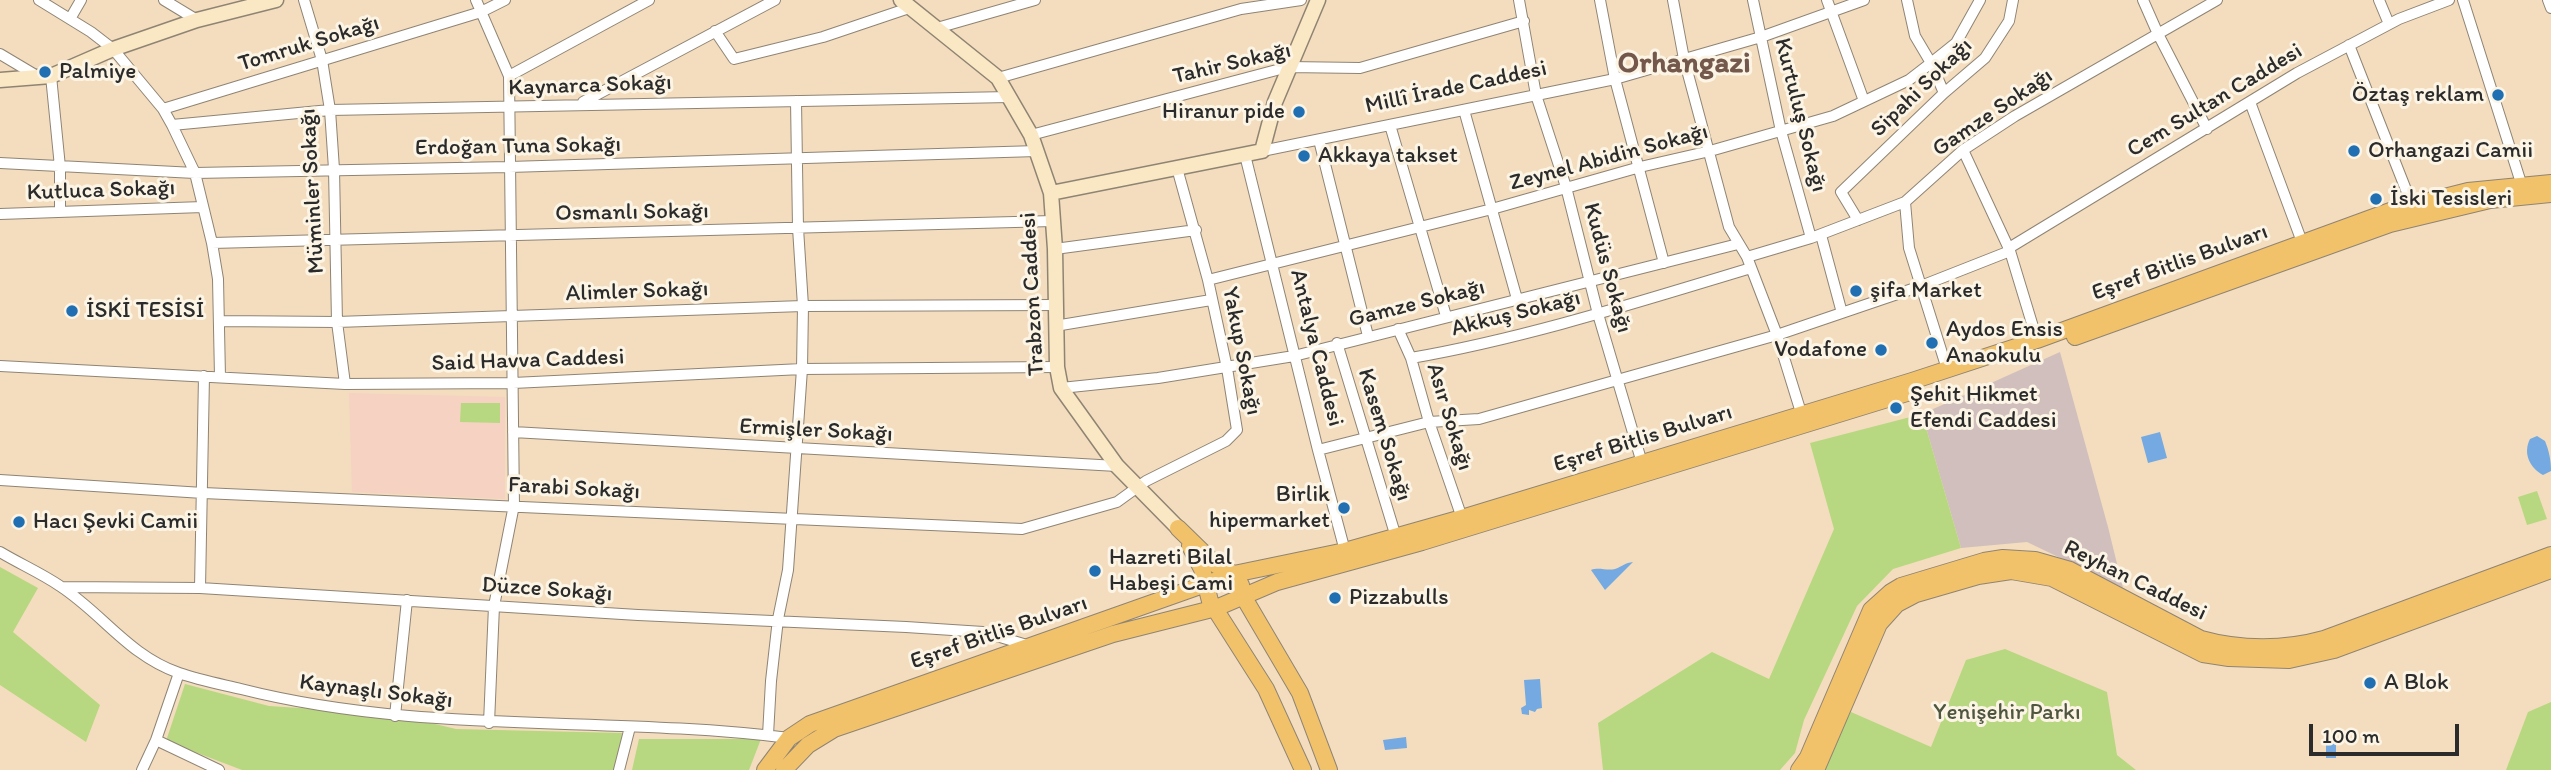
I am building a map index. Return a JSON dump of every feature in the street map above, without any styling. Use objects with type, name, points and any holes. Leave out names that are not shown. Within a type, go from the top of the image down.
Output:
[{"type":"main road","name":"Eşref Bitlis Bulvarı","points":[[784,770],[808,745],[834,729],[1206,583],[1234,574],[1345,551],[1642,463],[1804,420],[2037,340],[2348,224],[2468,191],[2551,183]]},
{"type":"main road","name":"Eşref Bitlis Bulvarı","points":[[765,770],[789,738],[810,724],[1031,653],[1216,608],[1267,586],[1422,542],[1804,420],[2077,337],[2390,224],[2490,200],[2551,194]]},
{"type":"main road","points":[[1178,528],[1192,549],[1206,583],[1207,594],[1266,689],[1303,770]]},
{"type":"main road","points":[[1178,528],[1192,562],[1190,575],[1179,595]]},
{"type":"main road","name":"Trabzon Caddesi","points":[[1178,528],[1216,565],[1234,574]]},
{"type":"main road","name":"Reyhan Caddesi","points":[[1816,770],[1879,624],[1887,612],[1916,594],[1978,576],[2011,571],[2052,578],[2190,648],[2214,657],[2303,645],[2411,615],[2501,581],[2551,555]]},
{"type":"main road","name":"Reyhan Caddesi","points":[[1799,770],[1808,757],[1871,610],[1901,586],[1984,561],[2019,558],[2054,564],[2201,639],[2236,652]]},
{"type":"main road","name":"Reyhan Caddesi","points":[[2501,581],[2551,570]]},
{"type":"main road","points":[[1234,574],[1241,585],[1242,596],[1300,693],[1329,770]]},
{"type":"main road","points":[[1260,625],[1258,611],[1267,586]]},
{"type":"street","points":[[38,0],[92,32],[113,49],[163,109],[172,125],[195,173],[212,243],[218,279],[220,377]]},
{"type":"street","points":[[70,19],[81,0]]},
{"type":"street","points":[[164,0],[197,20]]},
{"type":"street","points":[[0,80],[44,76],[197,20],[276,0]]},
{"type":"street","name":"Müminler Sokağı","points":[[303,0],[323,60],[330,110],[337,322],[345,384]]},
{"type":"street","points":[[476,0],[509,76],[514,505],[494,606],[489,723]]},
{"type":"street","name":"Tomruk Sokağı","points":[[163,109],[481,12],[505,0]]},
{"type":"street","points":[[509,76],[649,0]]},
{"type":"street","points":[[580,104],[775,0]]},
{"type":"street","points":[[937,28],[1035,0]]},
{"type":"street","points":[[998,78],[1241,9],[1301,0]]},
{"type":"street","points":[[1262,151],[1275,102],[1318,0]]},
{"type":"street","name":"Kudüs Sokağı","points":[[1519,0],[1536,95],[1566,187],[1598,314],[1642,463]]},
{"type":"street","points":[[1600,0],[1615,79],[1664,263]]},
{"type":"street","points":[[1673,0],[1684,59],[1729,228],[1749,263],[1777,335],[1804,420]]},
{"type":"street","name":"Kurtuluş Sokağı","points":[[1753,0],[1781,131],[1842,313]]},
{"type":"street","points":[[1827,0],[1864,101]]},
{"type":"street","name":"Millî İrade Caddesi","points":[[1051,193],[1615,79],[1761,37],[1864,0]]},
{"type":"street","points":[[1907,0],[1915,36],[1944,93]]},
{"type":"street","name":"Zeynel Abidin Sokağı","points":[[1208,281],[1492,209],[1833,116],[1909,79],[1931,63],[1956,43],[1980,0]]},
{"type":"street","name":"Sipahi Sokağı","points":[[1858,220],[1841,192],[1944,93],[1985,58],[2009,21],[2013,0]]},
{"type":"street","points":[[2143,0],[2207,129]]},
{"type":"street","name":"Gamze Sokağı","points":[[1749,263],[1905,202],[1963,150],[2015,116],[2217,0]]},
{"type":"street","points":[[2379,0],[2389,24]]},
{"type":"street","name":"Cem Sultan Caddesi","points":[[1318,450],[1429,422],[1479,419],[1777,335],[1921,286],[2009,250],[2297,73],[2426,4],[2449,0]]},
{"type":"street","points":[[2463,0],[2522,186]]},
{"type":"street","points":[[2548,0],[2551,8]]},
{"type":"street","points":[[715,31],[734,59],[823,37],[907,4]]},
{"type":"street","name":"Trabzon Caddesi","points":[[907,4],[998,78],[1031,135],[1051,193],[1057,367],[1061,388],[1117,466],[1178,528]]},
{"type":"street","name":"Tahir Sokağı","points":[[1031,135],[1288,67],[1360,68],[1524,21]]},
{"type":"street","points":[[2349,46],[2412,205]]},
{"type":"street","points":[[0,54],[44,76]]},
{"type":"street","points":[[44,76],[60,167],[60,212]]},
{"type":"street","name":"Kaynarca Sokağı","points":[[172,125],[330,110],[1010,97]]},
{"type":"street","points":[[768,735],[778,619],[788,570],[802,369],[803,306],[798,228],[796,100]]},
{"type":"street","points":[[2250,102],[2302,242]]},
{"type":"street","points":[[1464,110],[1517,299]]},
{"type":"street","points":[[1390,125],[1446,316]]},
{"type":"street","points":[[1319,139],[1368,336]]},
{"type":"street","points":[[1963,150],[2009,250],[2037,340]]},
{"type":"street","name":"Erdoğan Tuna Sokağı","points":[[0,163],[195,173],[509,167],[1037,151]]},
{"type":"street","name":"Antalya Caddesi","points":[[1245,155],[1345,551]]},
{"type":"street","name":"Yakup Sokağı","points":[[1137,487],[1226,441],[1238,426],[1196,230],[1177,168]]},
{"type":"street","points":[[1905,202],[1909,248],[1947,369]]},
{"type":"street","name":"Kutluca Sokağı","points":[[0,214],[203,207]]},
{"type":"street","name":"Osmanlı Sokağı","points":[[212,243],[1053,221]]},
{"type":"street","points":[[1055,249],[1196,230]]},
{"type":"street","name":"Gamze Sokağı","points":[[1061,388],[1227,368],[1294,356],[1738,244]]},
{"type":"street","name":"Akkuş Sokağı","points":[[1411,358],[1472,347],[1598,314],[1749,263]]},
{"type":"street","points":[[1055,326],[1211,300]]},
{"type":"street","name":"Alimler Sokağı","points":[[220,321],[337,322],[803,306],[1056,305]]},
{"type":"street","name":"Asır Sokağı","points":[[1398,329],[1411,358],[1429,422],[1462,518]]},
{"type":"street","name":"Kasem Sokağı","points":[[1337,343],[1364,439],[1396,537]]},
{"type":"street","name":"Said Havva Caddesi","points":[[0,366],[345,384],[513,383],[802,369],[1057,367]]},
{"type":"street","points":[[200,588],[204,376]]},
{"type":"street","name":"Ermişler Sokağı","points":[[513,432],[1117,466]]},
{"type":"street","name":"Farabi Sokağı","points":[[0,480],[203,493],[1022,528],[1117,502],[1137,487]]},
{"type":"street","name":"Kaynaşlı Sokağı","points":[[0,552],[61,587],[144,657],[179,673],[292,702],[395,716],[489,723],[630,727],[789,738]]},
{"type":"street","name":"Düzce Sokağı","points":[[61,587],[200,588],[638,615],[778,619],[983,632],[1031,653]]},
{"type":"street","points":[[395,716],[407,600]]},
{"type":"street","points":[[142,770],[156,740],[179,673]]},
{"type":"street","points":[[619,770],[630,727]]},
{"type":"street","points":[[156,740],[219,770]]},
{"type":"shaded area","points":[[2060,352],[2123,588],[2027,542],[1961,548],[1922,414]]},
{"type":"shaded area","points":[[349,393],[505,397],[505,499],[352,492]]},
{"type":"green space","points":[[461,403],[500,403],[500,423],[460,422]]},
{"type":"green space","points":[[1922,414],[1961,548],[1893,569],[1857,606],[1804,720],[1795,753],[1780,770],[1603,770],[1598,723],[1712,652],[1769,679],[1834,529],[1810,443]]},
{"type":"green space","points":[[2537,491],[2547,519],[2527,525],[2518,497]]},
{"type":"green space","points":[[0,567],[38,588],[13,632],[100,705],[86,742],[0,685]]},
{"type":"green space","name":"Yenişehir Parkı","points":[[2005,649],[2107,692],[2117,755],[2136,770],[1816,770],[1851,712],[1931,747],[1966,660]]},
{"type":"green space","points":[[185,684],[269,706],[393,714],[456,729],[622,733],[618,770],[242,770],[166,741]]},
{"type":"green space","points":[[2551,702],[2551,770],[2506,770],[2528,712]]},
{"type":"green space","points":[[639,739],[761,739],[749,770],[632,770]]},
{"type":"water","points":[[2160,432],[2167,458],[2148,463],[2141,437]]},
{"type":"water","points":[[2537,436],[2545,441],[2549,452],[2551,471],[2543,475],[2531,464],[2527,454],[2530,439]]},
{"type":"water","points":[[1633,562],[1605,590],[1591,570],[1615,569]]},
{"type":"water","points":[[1540,679],[1542,708],[1535,712],[1529,710],[1529,715],[1522,714],[1521,708],[1526,705],[1524,680]]},
{"type":"water","points":[[1406,737],[1407,748],[1385,750],[1383,740]]},
{"type":"water","points":[[2326,737],[2336,737],[2336,758],[2326,758]]},
{"type":"place","name":"Palmiye","points":[[45,72]]},
{"type":"place","name":"Öztaş reklam","points":[[2498,95]]},
{"type":"place","name":"Hiranur pide","points":[[1299,112]]},
{"type":"place","name":"Orhangazi Camii","points":[[2354,151]]},
{"type":"place","name":"Akkaya takset","points":[[1304,156]]},
{"type":"place","name":"İski Tesisleri","points":[[2376,199]]},
{"type":"place","name":"şifa Market","points":[[1856,291]]},
{"type":"place","name":"İSKİ TESİSİ","points":[[72,311]]},
{"type":"place","name":"Aydos Ensis Anaokulu","points":[[1932,343]]},
{"type":"place","name":"Vodafone","points":[[1881,350]]},
{"type":"place","name":"Şehit Hikmet Efendi Caddesi","points":[[1896,408]]},
{"type":"place","name":"Birlik hipermarket","points":[[1344,508]]},
{"type":"place","name":"Hacı Şevki Camii","points":[[19,522]]},
{"type":"place","name":"Hazreti Bilal Habeşi Cami","points":[[1095,571]]},
{"type":"place","name":"Pizzabulls","points":[[1335,598]]},
{"type":"place","name":"A Blok","points":[[2370,683]]},
{"type":"district","name":"Orhangazi","points":[[1684,64]]}]
